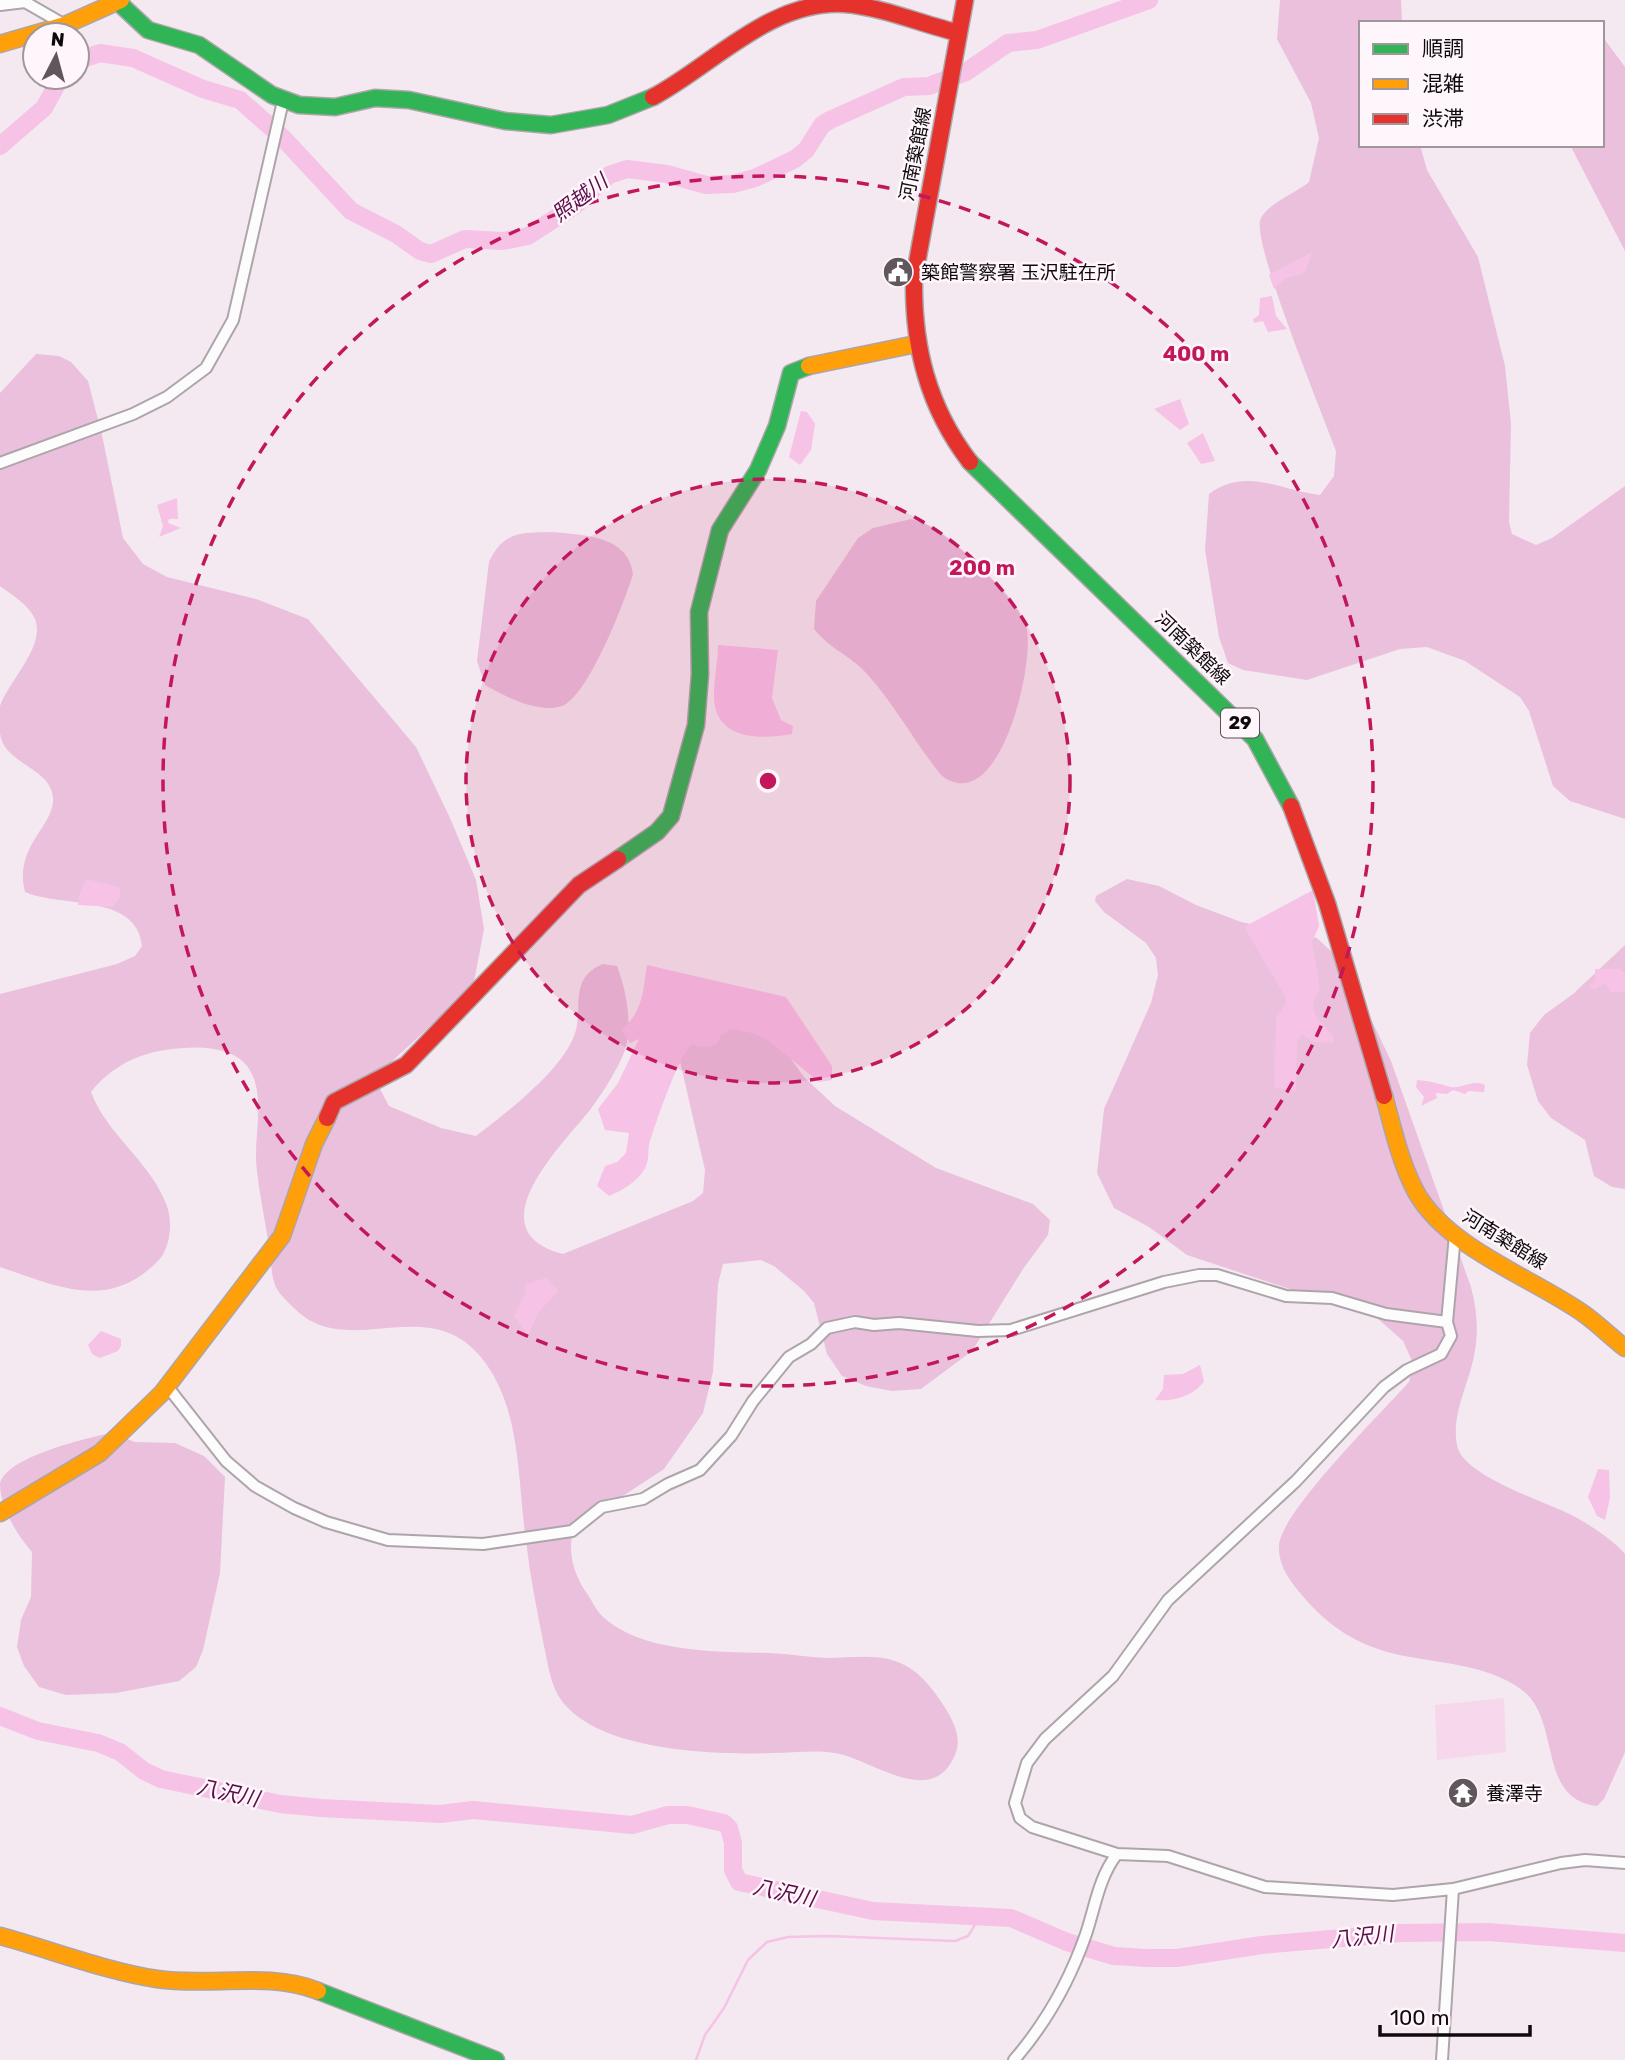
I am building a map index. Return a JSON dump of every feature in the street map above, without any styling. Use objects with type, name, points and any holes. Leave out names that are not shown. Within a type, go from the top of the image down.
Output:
[{"type":"street","name":"河南築館線","points":[[965,0],[914,279],[916,344],[932,399],[951,437],[969,461],[1247,730],[1275,769],[1292,805],[1327,902],[1404,1166],[1417,1194],[1434,1216],[1455,1235],[1584,1314],[1625,1348]]},
{"type":"street","points":[[74,21],[119,1],[133,20],[153,33],[201,46],[284,101],[328,106],[353,105],[367,97],[401,98],[436,103],[523,123],[572,124],[626,109],[661,93],[741,38],[788,14],[815,5],[849,4],[957,40]]},
{"type":"street","points":[[0,5],[25,2],[58,21]]},
{"type":"street","points":[[0,44],[21,38]]},
{"type":"street","points":[[0,463],[133,414],[167,397],[206,368],[233,320],[271,147],[284,101]]},
{"type":"street","points":[[0,1513],[100,1453],[122,1435],[167,1386],[282,1236],[314,1144],[334,1102],[405,1065],[579,885],[657,832],[671,816],[695,725],[700,674],[699,612],[717,540],[731,509],[758,470],[777,426],[791,373],[824,361],[916,344]]},
{"type":"street","points":[[1455,1235],[1447,1322],[1451,1335],[1441,1354],[1407,1370],[1384,1387],[1296,1481],[1168,1600],[1113,1676],[1045,1739],[1027,1763],[1015,1803],[1020,1818],[1032,1827],[1117,1854],[1168,1856],[1265,1887],[1393,1895],[1452,1889],[1561,1863],[1585,1860],[1625,1863]]},
{"type":"street","points":[[167,1386],[226,1461],[255,1486],[294,1508],[326,1522],[388,1540],[442,1545],[483,1544],[572,1531],[602,1507],[643,1499],[668,1484],[700,1471],[731,1436],[753,1401],[789,1357],[811,1344],[827,1328],[855,1322],[1012,1331],[1164,1282],[1199,1275],[1217,1275],[1286,1296],[1332,1298],[1386,1314],[1447,1322]]},
{"type":"street","points":[[1014,2060],[1039,2032],[1076,1959],[1106,1868],[1117,1854]]},
{"type":"street","points":[[1443,2060],[1452,1889]]},
{"type":"street","points":[[0,1936],[154,1979],[201,1983],[275,1982],[311,1989],[491,2059]]},
{"type":"shaded area","points":[[1280,0],[1401,0],[1402,21],[1359,21],[1359,147],[1421,147],[1427,170],[1478,257],[1505,366],[1511,423],[1509,522],[1512,534],[1536,545],[1552,538],[1625,486],[1625,819],[1570,801],[1553,786],[1529,711],[1520,697],[1465,661],[1427,647],[1400,649],[1307,680],[1243,670],[1228,663],[1219,637],[1205,550],[1209,494],[1223,486],[1250,481],[1320,495],[1334,476],[1336,451],[1278,296],[1261,237],[1260,221],[1263,215],[1309,182],[1319,138],[1311,103],[1277,39]]},
{"type":"shaded area","points":[[1604,39],[1625,67],[1625,251],[1571,147],[1604,147]]},
{"type":"shaded area","points":[[1312,252],[1305,273],[1287,278],[1274,289],[1269,275]]},
{"type":"shaded area","points":[[1272,296],[1276,316],[1287,329],[1268,332],[1263,321],[1254,323],[1253,319],[1259,315],[1260,298]]},
{"type":"shaded area","points":[[36,354],[59,356],[71,362],[88,381],[123,538],[143,564],[167,577],[256,599],[308,619],[416,747],[450,818],[476,880],[484,929],[473,987],[390,1063],[380,1089],[389,1106],[441,1128],[476,1136],[534,1089],[570,1045],[578,1021],[579,993],[586,976],[603,964],[617,966],[627,1007],[625,1050],[600,1097],[545,1165],[532,1187],[525,1208],[526,1227],[537,1243],[563,1254],[693,1201],[703,1193],[705,1170],[673,1031],[738,1007],[784,1049],[804,1077],[835,1106],[936,1168],[1033,1204],[1050,1220],[1048,1235],[1023,1269],[972,1351],[921,1389],[892,1391],[866,1386],[842,1376],[827,1354],[814,1303],[804,1291],[774,1266],[761,1260],[723,1264],[718,1284],[713,1372],[703,1413],[664,1469],[574,1528],[572,1536],[571,1553],[581,1585],[602,1616],[637,1637],[659,1644],[705,1651],[879,1658],[895,1661],[912,1670],[939,1698],[956,1731],[956,1753],[943,1773],[930,1779],[916,1780],[900,1777],[840,1754],[823,1752],[722,1753],[664,1747],[609,1733],[586,1722],[568,1708],[554,1687],[549,1671],[536,1607],[511,1420],[494,1376],[480,1356],[458,1338],[435,1329],[337,1329],[314,1323],[280,1294],[273,1276],[257,1171],[256,1084],[247,1066],[232,1054],[213,1049],[184,1048],[144,1055],[121,1065],[91,1092],[107,1122],[151,1176],[167,1206],[169,1235],[165,1250],[158,1261],[139,1277],[120,1286],[101,1290],[62,1287],[0,1267],[0,994],[117,964],[135,956],[142,946],[137,929],[127,917],[112,910],[25,892],[25,862],[29,849],[48,817],[53,797],[44,779],[9,752],[0,733],[0,706],[31,652],[37,630],[29,609],[0,586],[0,393]]},
{"type":"shaded area","points":[[1180,399],[1189,424],[1180,430],[1154,409]]},
{"type":"shaded area","points":[[801,411],[807,412],[815,424],[811,450],[800,465],[789,457]]},
{"type":"shaded area","points":[[1203,433],[1215,461],[1201,464],[1187,443]]},
{"type":"shaded area","points":[[177,498],[178,519],[169,519],[168,523],[181,528],[159,537],[163,526],[157,505]]},
{"type":"shaded area","points":[[911,519],[946,536],[998,585],[1019,611],[1027,630],[1025,675],[1008,734],[995,759],[979,777],[961,783],[941,775],[867,674],[814,629],[816,601],[858,538],[873,528]]},
{"type":"shaded area","points":[[551,532],[590,536],[613,544],[623,551],[630,561],[633,574],[604,647],[583,685],[572,699],[562,706],[543,708],[512,699],[485,685],[477,661],[489,562],[494,552],[500,544],[514,536]]},
{"type":"shaded area","points":[[718,645],[778,650],[772,698],[781,720],[793,726],[792,734],[766,737],[740,734],[721,720],[714,694]]},
{"type":"shaded area","points":[[86,879],[119,887],[121,896],[113,907],[78,905]]},
{"type":"shaded area","points":[[1127,879],[1159,886],[1196,905],[1241,922],[1317,938],[1349,973],[1391,1061],[1471,1287],[1477,1321],[1476,1347],[1456,1422],[1457,1445],[1463,1457],[1474,1468],[1509,1488],[1583,1522],[1609,1539],[1625,1554],[1625,1752],[1604,1799],[1597,1806],[1578,1800],[1565,1789],[1557,1774],[1542,1720],[1534,1703],[1522,1690],[1492,1674],[1391,1653],[1356,1639],[1335,1627],[1316,1610],[1287,1576],[1279,1554],[1284,1531],[1314,1487],[1409,1382],[1413,1363],[1403,1341],[1377,1318],[1187,1255],[1149,1227],[1114,1208],[1097,1173],[1104,1109],[1151,1003],[1158,975],[1156,958],[1146,943],[1104,912],[1095,901],[1096,896]]},
{"type":"shaded area","points":[[1313,890],[1319,926],[1312,942],[1320,989],[1314,1010],[1315,1015],[1334,1037],[1333,1043],[1313,1042],[1302,1034],[1297,1042],[1296,1091],[1274,1088],[1276,1016],[1284,1007],[1286,998],[1244,927]]},
{"type":"shaded area","points":[[1625,945],[1625,1189],[1612,1187],[1594,1176],[1585,1140],[1551,1118],[1538,1101],[1527,1065],[1530,1033],[1544,1015],[1573,994]]},
{"type":"shaded area","points":[[647,965],[786,997],[832,1066],[832,1080],[819,1082],[769,1041],[756,1034],[732,1029],[721,1035],[717,1044],[706,1047],[691,1045],[667,1092],[649,1145],[644,1171],[630,1184],[609,1196],[597,1186],[605,1166],[617,1162],[626,1153],[629,1133],[605,1130],[598,1109],[618,1083],[639,1039],[630,1043],[621,1029],[638,1009]]},
{"type":"shaded area","points":[[1595,969],[1620,969],[1625,973],[1625,992],[1610,992],[1606,983],[1595,989],[1589,986],[1595,981]]},
{"type":"shaded area","points":[[1417,1080],[1451,1087],[1476,1083],[1485,1085],[1484,1092],[1468,1091],[1465,1094],[1453,1090],[1447,1094],[1436,1093],[1437,1098],[1421,1106],[1424,1097],[1416,1087]]},
{"type":"shaded area","points":[[546,1278],[559,1290],[538,1313],[528,1336],[514,1316],[525,1294],[525,1284]]},
{"type":"shaded area","points":[[101,1331],[121,1339],[121,1346],[118,1351],[100,1358],[92,1354],[88,1345]]},
{"type":"shaded area","points":[[1200,1365],[1204,1381],[1195,1391],[1176,1399],[1155,1400],[1163,1389],[1164,1375],[1183,1374]]},
{"type":"shaded area","points":[[111,1433],[135,1442],[175,1443],[204,1456],[225,1477],[220,1573],[203,1650],[196,1667],[179,1681],[116,1693],[66,1695],[39,1687],[24,1666],[17,1647],[21,1620],[31,1597],[32,1552],[6,1512],[0,1484],[5,1474],[31,1457],[67,1444]]},
{"type":"shaded area","points":[[1598,1469],[1609,1470],[1610,1498],[1605,1520],[1597,1516],[1588,1497]]},
{"type":"shaded area","points":[[1504,1698],[1506,1752],[1437,1760],[1435,1705]]},
{"type":"waterway","name":"照越川","points":[[91,56],[100,53],[133,58],[203,89],[240,100],[283,138],[351,211],[396,234],[420,251],[431,254],[465,239],[503,241],[528,236],[574,206],[609,175],[627,169],[667,174],[706,185],[733,184],[755,178],[795,159],[806,150],[822,125],[830,120],[904,87],[929,86],[966,72],[1008,43],[1037,40],[1149,0]]},
{"type":"waterway","name":"照越川","points":[[0,146],[44,108],[53,91]]},
{"type":"waterway","name":"八沢川","points":[[0,1716],[38,1731],[98,1743],[120,1752],[144,1771],[161,1779],[280,1804],[440,1814],[473,1810],[632,1825],[668,1815],[687,1815],[724,1823],[729,1828],[733,1843],[733,1870],[739,1882],[873,1911],[1011,1918],[1067,1942],[1114,1956],[1177,1958],[1262,1945],[1400,1933],[1488,1932],[1625,1943]]},
{"type":"waterway","points":[[696,2060],[705,2035],[724,2008],[748,1960],[767,1942],[788,1937],[828,1936],[955,1941],[968,1936],[981,1915]]},
{"type":"traffic: fast","points":[[118,2],[148,30],[199,45],[272,95],[299,105],[335,107],[375,98],[409,100],[505,121],[551,125],[608,115],[653,97]]},
{"type":"traffic: fast","points":[[618,859],[657,832],[671,816],[696,725],[700,674],[699,612],[720,530],[758,470],[777,426],[791,373],[809,366]]},
{"type":"traffic: fast","points":[[970,462],[1255,739],[1291,806]]},
{"type":"traffic: fast","points":[[318,1991],[496,2060]]},
{"type":"traffic: slow","points":[[0,44],[65,25],[121,0]]},
{"type":"traffic: slow","points":[[809,366],[916,344]]},
{"type":"traffic: slow","points":[[1384,1096],[1406,1169],[1416,1192],[1430,1212],[1469,1246],[1584,1314],[1625,1348]]},
{"type":"traffic: slow","points":[[0,1513],[100,1453],[162,1393],[282,1236],[314,1144],[327,1118]]},
{"type":"traffic: slow","points":[[0,1936],[138,1976],[177,1981],[279,1982],[318,1991]]},
{"type":"traffic: jam","points":[[965,0],[914,279],[914,304],[920,352],[934,398],[943,420],[970,462]]},
{"type":"traffic: jam","points":[[653,97],[767,23],[791,12],[817,6],[859,6],[959,33]]},
{"type":"traffic: jam","points":[[1291,806],[1327,903],[1384,1096]]},
{"type":"traffic: jam","points":[[327,1118],[334,1102],[406,1065],[579,885],[618,859]]},
{"type":"place","name":"築館警察署 玉沢駐在所","points":[[898,272]]},
{"type":"place","name":"養澤寺","points":[[1463,1793]]}]
